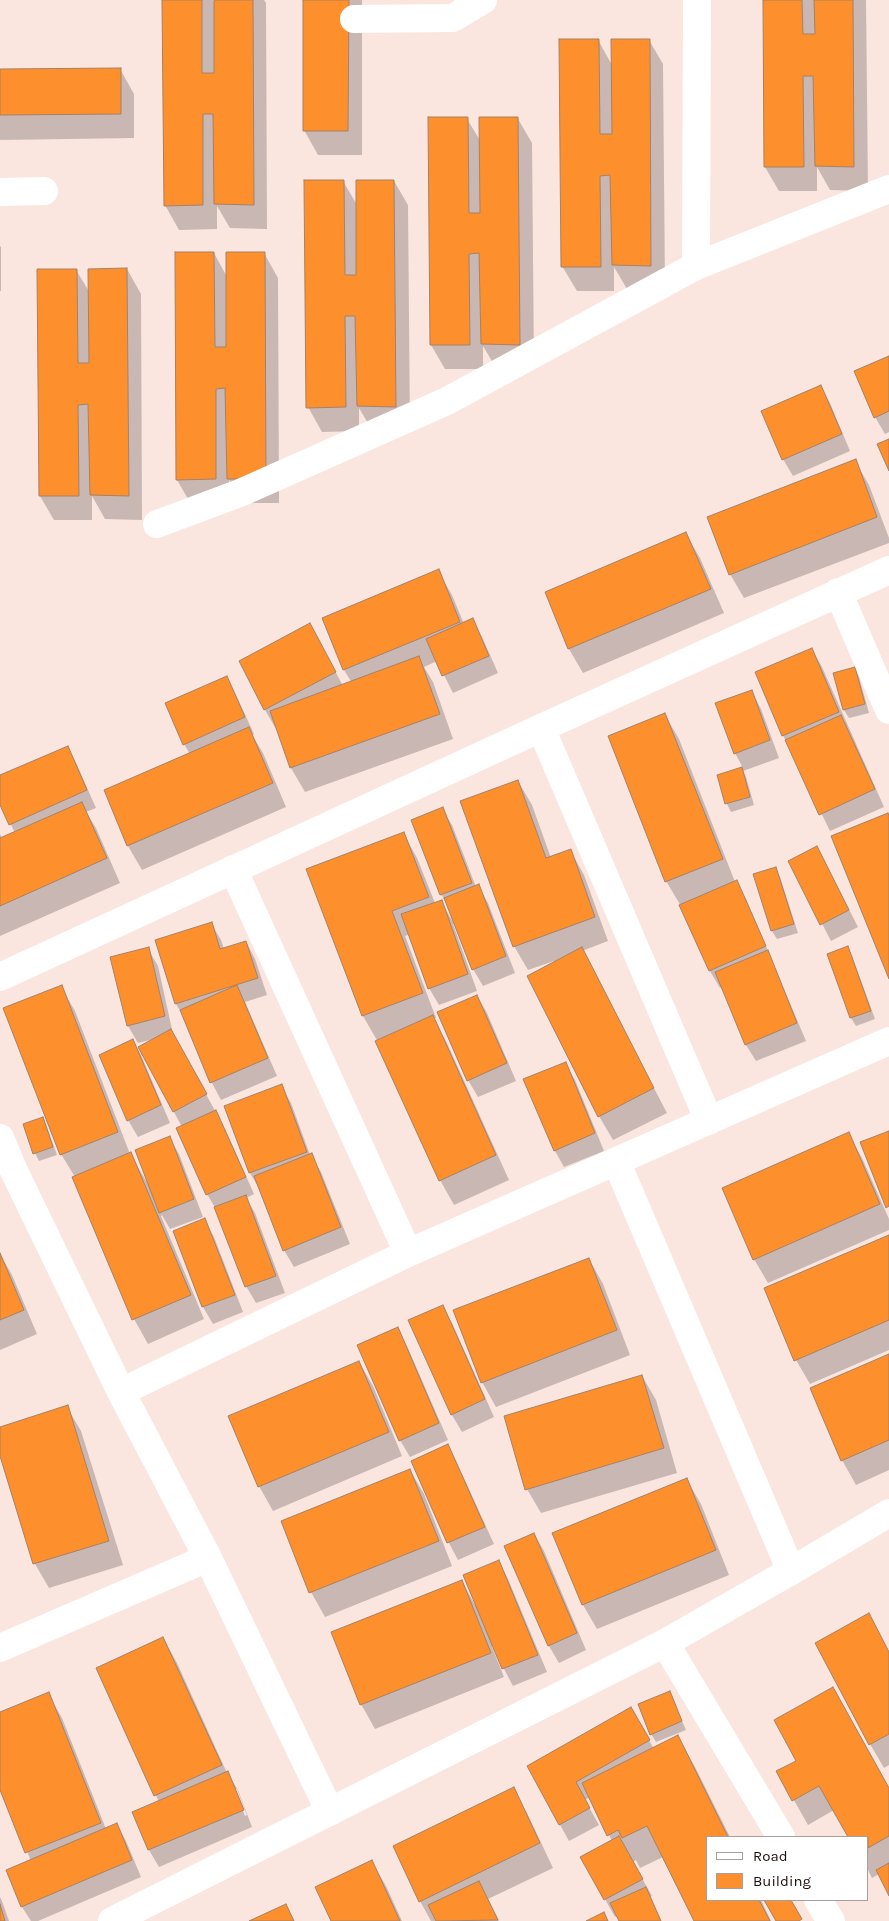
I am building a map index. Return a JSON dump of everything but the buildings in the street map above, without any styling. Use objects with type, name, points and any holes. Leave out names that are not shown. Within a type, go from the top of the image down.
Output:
[{"type":"street","points":[[354,19],[453,18],[483,0]]},
{"type":"street","points":[[696,266],[697,0]]},
{"type":"street","points":[[157,524],[240,493],[447,401],[696,266],[889,190]]},
{"type":"street","points":[[0,192],[44,191]]},
{"type":"street","points":[[0,977],[889,570]]},
{"type":"street","points":[[838,592],[889,710]]},
{"type":"street","points":[[541,728],[709,1121]]},
{"type":"street","points":[[233,869],[408,1253]]},
{"type":"street","points":[[121,1392],[408,1253],[889,1041]]},
{"type":"street","points":[[0,1138],[7,1175],[208,1558],[330,1812]]},
{"type":"street","points":[[617,1162],[791,1571]]},
{"type":"street","points":[[112,1921],[665,1643],[889,1513]]},
{"type":"street","points":[[0,1648],[208,1558]]},
{"type":"street","points":[[665,1643],[780,1836]]},
{"type":"street","points":[[819,1901],[831,1921]]}]
